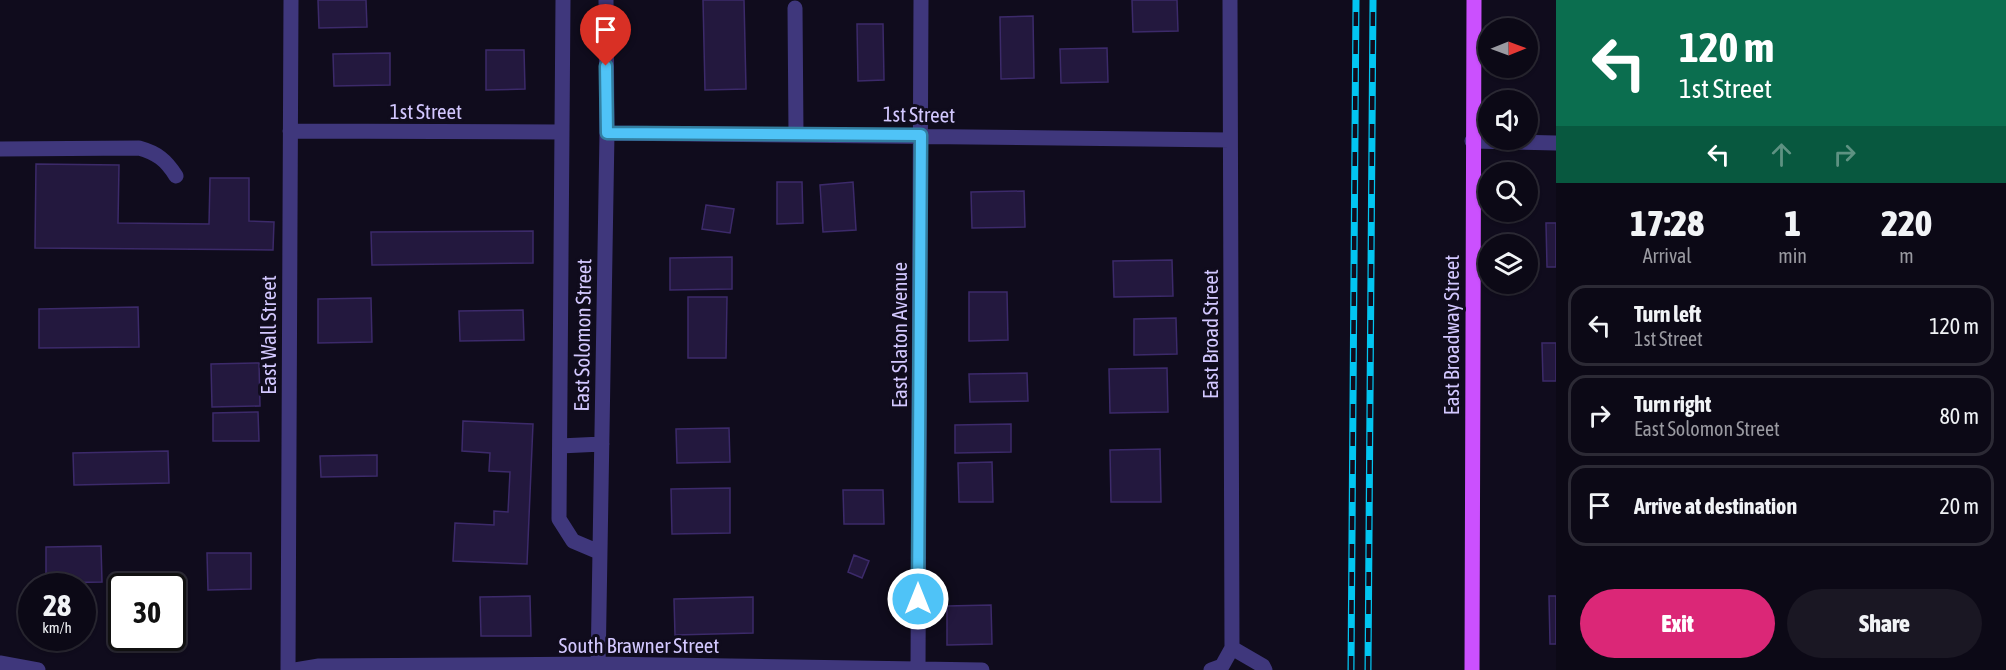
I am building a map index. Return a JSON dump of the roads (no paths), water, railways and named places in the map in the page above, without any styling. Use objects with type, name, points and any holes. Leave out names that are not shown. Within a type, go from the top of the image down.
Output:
[{"type":"main road","name":"East Broadway Street","points":[[1472,670],[1474,0]]},
{"type":"street","name":"East Wall Street","points":[[288,670],[291,0]]},
{"type":"street","points":[[563,0],[559,519],[573,542],[599,552]]},
{"type":"street","name":"East Solomon Street","points":[[598,667],[607,133],[606,0]]},
{"type":"street","name":"East Slaton Avenue","points":[[918,670],[921,0]]},
{"type":"street","name":"East Broad Street","points":[[1216,668],[1232,648],[1230,0]]},
{"type":"street","points":[[795,8],[796,134]]},
{"type":"street","name":"1st Street","points":[[290,131],[562,132]]},
{"type":"street","name":"1st Street","points":[[607,133],[1230,140]]},
{"type":"street","points":[[1473,141],[1556,143]]},
{"type":"street","points":[[0,149],[138,148],[154,152],[168,162],[176,176]]},
{"type":"street","points":[[560,446],[602,444]]},
{"type":"street","points":[[1232,648],[1263,666],[1265,670]]},
{"type":"street","points":[[0,663],[38,670]]},
{"type":"street","name":"South Brawner Street","points":[[295,670],[319,666],[982,670]]},
{"type":"railway","points":[[1351,670],[1356,0]]},
{"type":"railway","points":[[1368,670],[1373,0]]}]
